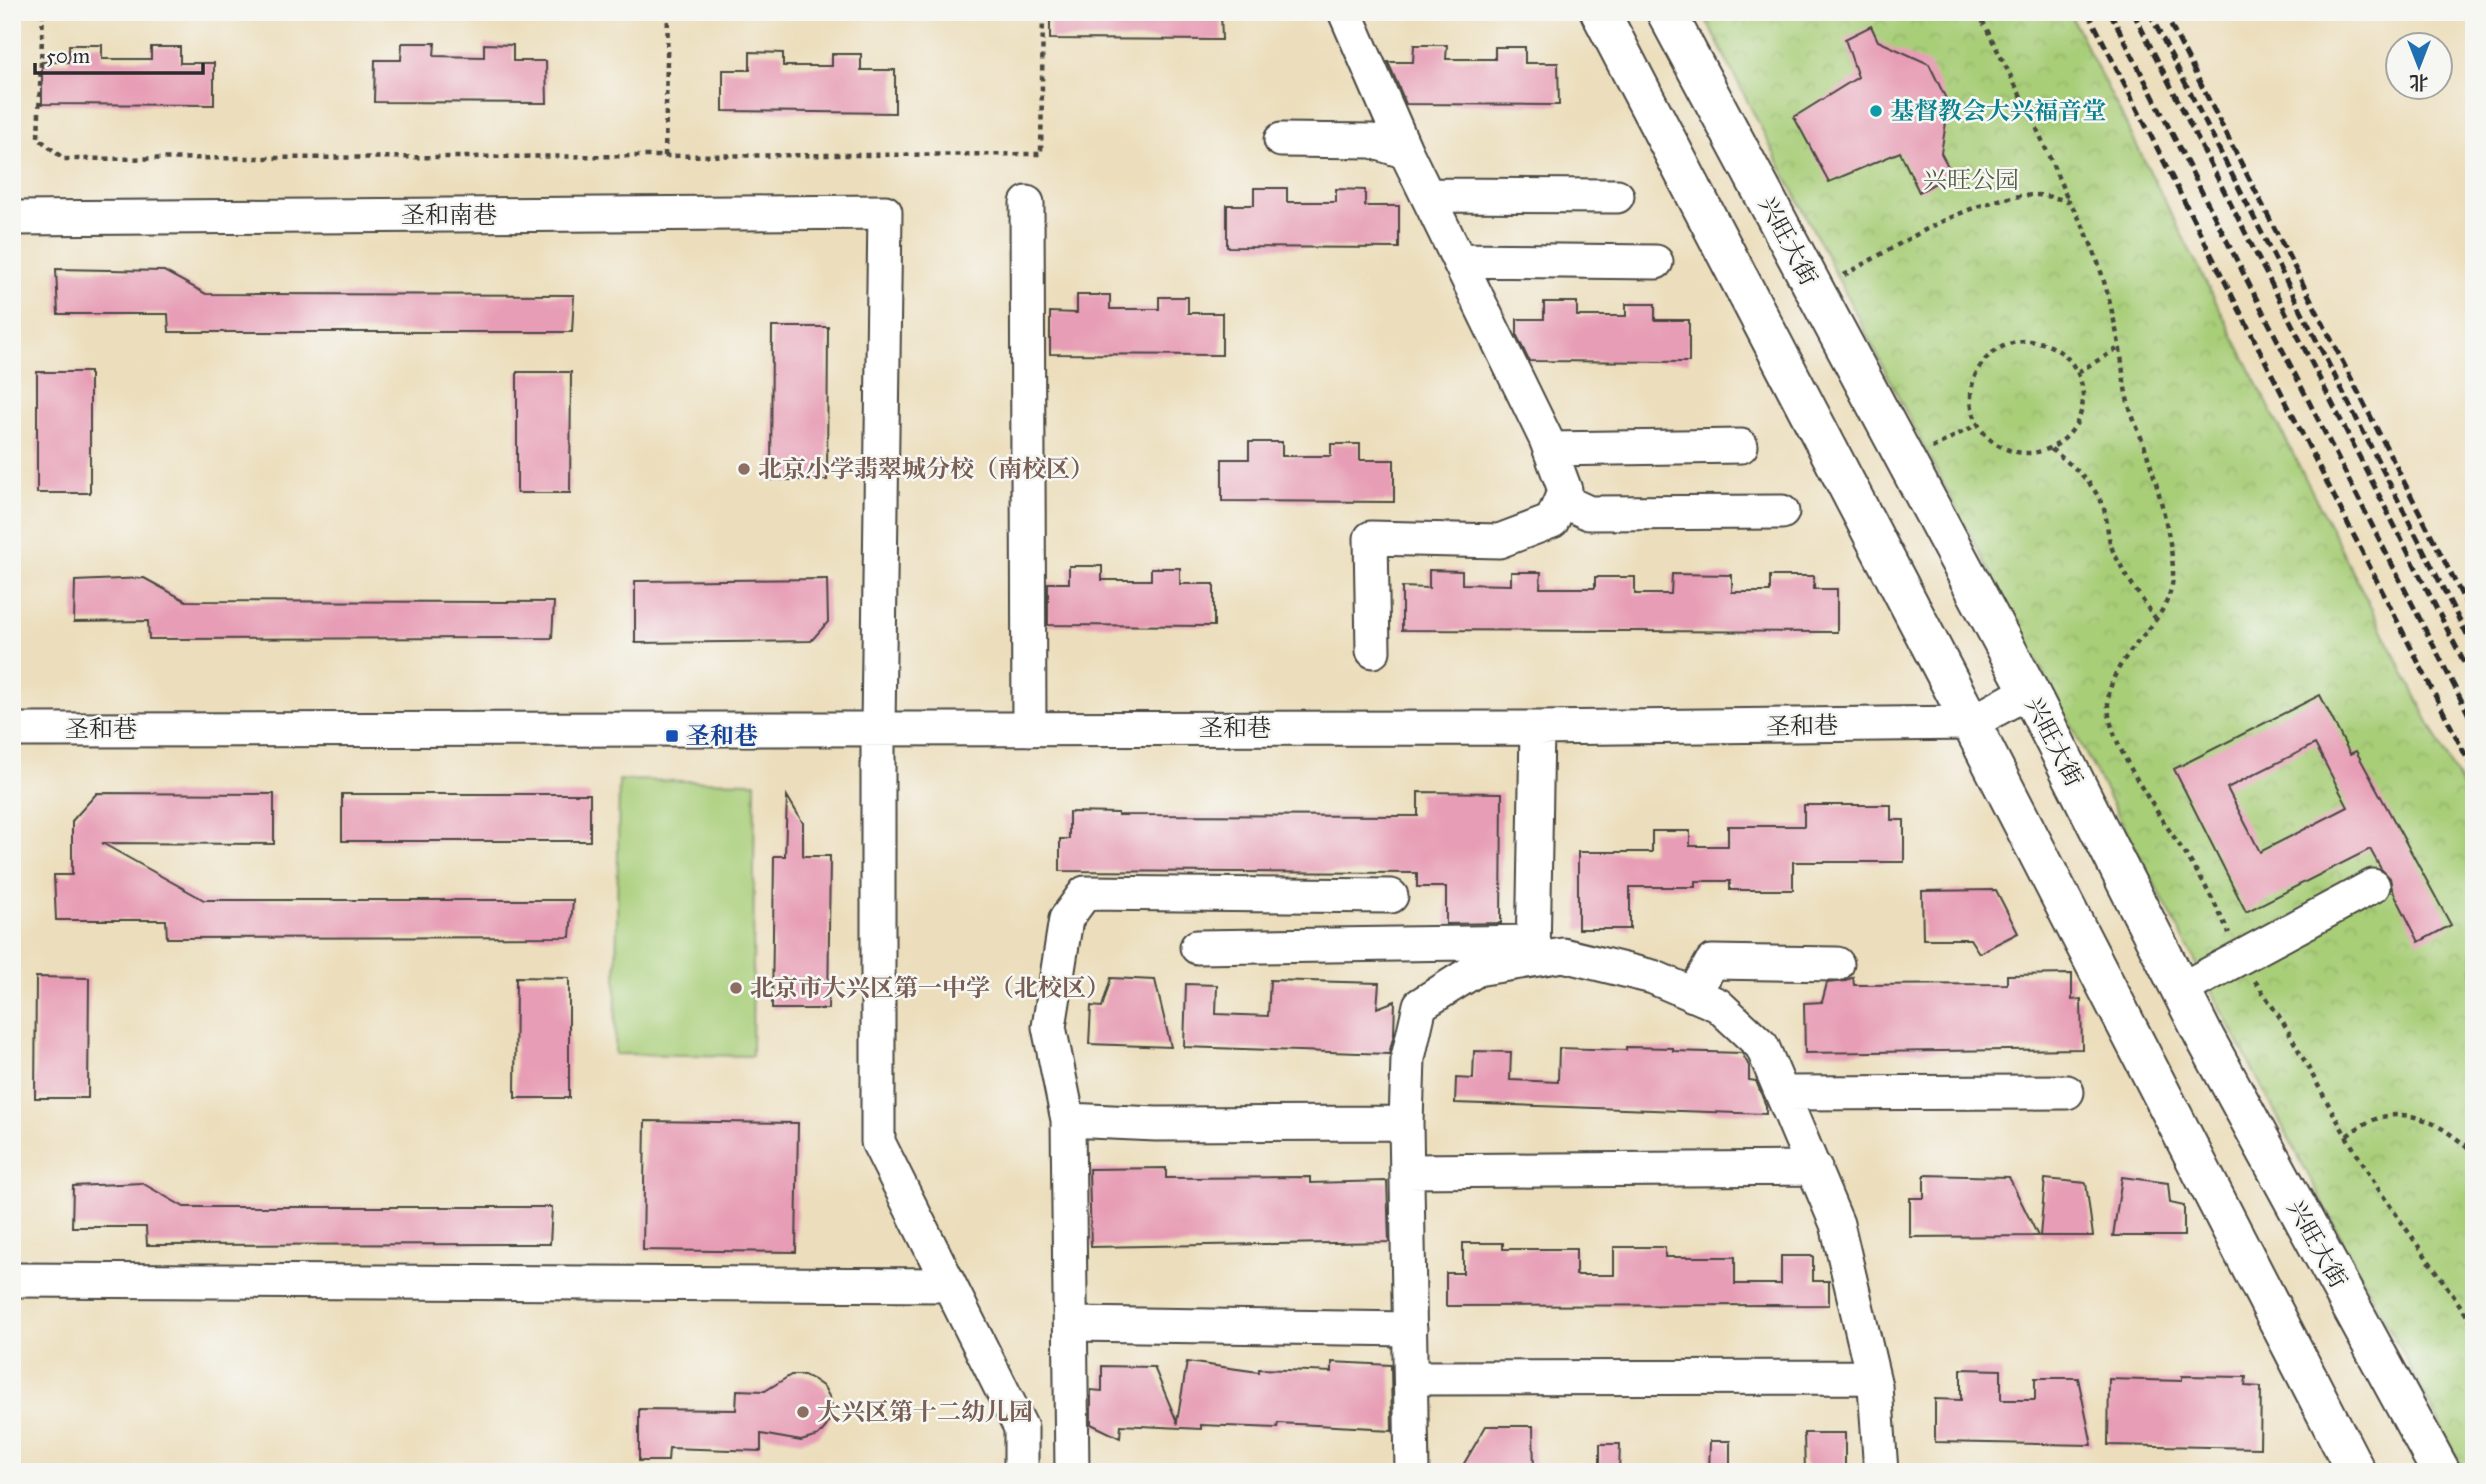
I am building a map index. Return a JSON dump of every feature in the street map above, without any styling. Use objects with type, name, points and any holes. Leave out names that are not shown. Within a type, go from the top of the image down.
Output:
[{"type":"main road","points":[[1600,12],[1971,723],[2356,1472]]},
{"type":"main road","name":"兴旺大街","points":[[1666,12],[2029,691],[2180,990],[2441,1472]]},
{"type":"street","points":[[1345,12],[1406,152],[1550,449],[1565,490],[1552,520],[1499,541],[1371,538],[1373,652]]},
{"type":"street","points":[[1281,140],[1372,141],[1406,152]]},
{"type":"street","points":[[1427,195],[1617,196]]},
{"type":"street","points":[[1027,203],[1029,729]]},
{"type":"street","name":"圣和南巷","points":[[12,218],[885,212],[878,727]]},
{"type":"street","points":[[1459,260],[1656,262]]},
{"type":"street","points":[[1550,449],[1741,446]]},
{"type":"street","points":[[1561,500],[1589,513],[1782,512]]},
{"type":"street","name":"圣和巷","points":[[12,730],[1537,728],[1971,723],[2029,691]]},
{"type":"street","points":[[878,727],[878,1142],[1021,1428],[1021,1472]]},
{"type":"street","points":[[1534,950],[1537,728]]},
{"type":"street","points":[[2180,990],[2373,886]]},
{"type":"street","points":[[1072,1472],[1068,1120],[1049,1027],[1066,919],[1085,893],[1391,896]]},
{"type":"street","points":[[1197,947],[1534,950],[1653,977],[1718,1005],[1762,1046],[1837,1224],[1873,1377],[1881,1472]]},
{"type":"street","points":[[1412,1472],[1406,1123],[1408,1058],[1420,1004],[1477,969],[1534,950]]},
{"type":"street","points":[[1693,995],[1712,962],[1837,964]]},
{"type":"street","points":[[1783,1093],[2067,1092]]},
{"type":"street","points":[[1068,1120],[1156,1124],[1406,1123]]},
{"type":"street","points":[[1407,1171],[1815,1168]]},
{"type":"street","points":[[12,1280],[949,1285]]},
{"type":"street","points":[[1072,1324],[1410,1329]]},
{"type":"street","points":[[1411,1378],[1873,1377]]},
{"type":"path","points":[[43,12],[38,138],[64,159],[1041,154],[1042,12]]},
{"type":"path","points":[[665,156],[668,12]]},
{"type":"path","points":[[1978,12],[2034,122],[2080,220],[2105,282],[2128,403],[2148,457],[2167,531],[2173,576],[2167,606],[2114,674],[2108,706],[2114,734],[2160,818],[2197,872],[2260,992],[2283,1022],[2346,1136],[2381,1193],[2474,1329]]},
{"type":"path","points":[[1844,275],[1923,230],[2001,198],[2039,195],[2069,201]]},
{"type":"path","points":[[2035,341],[2053,347],[2068,358],[2078,372],[2084,390],[2083,408],[2077,425],[2066,439],[2051,449],[2032,454],[2013,452],[1995,444],[1981,431],[1978,424],[1973,414],[1970,395],[1975,376],[1985,360],[2000,348],[2017,342],[2035,341]]},
{"type":"path","points":[[2078,372],[2119,348]]},
{"type":"path","points":[[1926,451],[1978,424]]},
{"type":"path","points":[[2051,449],[2091,484],[2104,509],[2111,547],[2130,583],[2156,620]]},
{"type":"path","points":[[2346,1136],[2381,1116],[2411,1114],[2440,1126],[2474,1155]]},
{"type":"green space","name":"兴旺公园","points":[[1702,12],[2069,12],[2474,811],[2474,1472],[2465,1472],[1926,451]]},
{"type":"green space","points":[[619,780],[755,782],[752,1056],[615,1054]]},
{"type":"building","points":[[1050,12],[1221,12],[1222,40],[1050,39]]},
{"type":"building","name":"基督教会大兴福音堂","points":[[1871,26],[1878,41],[1929,64],[1949,105],[1941,153],[1952,174],[1919,192],[1900,152],[1829,182],[1794,117],[1858,77],[1845,39]]},
{"type":"building","points":[[402,43],[435,43],[434,56],[484,57],[484,44],[513,45],[513,61],[546,61],[547,103],[374,102],[375,60],[401,60]]},
{"type":"building","points":[[69,45],[102,45],[102,59],[151,59],[151,47],[180,47],[180,63],[214,63],[214,105],[42,104],[42,62],[69,62]]},
{"type":"building","points":[[1414,45],[1447,45],[1446,59],[1495,59],[1495,47],[1525,47],[1525,63],[1558,63],[1559,105],[1406,104],[1388,62],[1413,62]]},
{"type":"building","points":[[750,52],[783,53],[783,66],[832,66],[832,54],[861,54],[861,70],[895,70],[895,113],[723,111],[723,70],[750,70]]},
{"type":"building","points":[[1254,188],[1287,188],[1287,202],[1336,202],[1336,189],[1365,190],[1365,206],[1399,206],[1399,248],[1227,247],[1227,205],[1254,205]]},
{"type":"building","points":[[56,269],[164,271],[206,294],[574,295],[572,332],[169,332],[168,314],[58,314]]},
{"type":"building","points":[[1077,295],[1110,295],[1110,309],[1159,309],[1159,297],[1188,297],[1188,313],[1222,313],[1222,355],[1050,354],[1050,312],[1077,313]]},
{"type":"building","points":[[1544,302],[1577,302],[1577,316],[1626,316],[1626,304],[1655,304],[1655,320],[1689,320],[1689,362],[1529,361],[1517,336],[1517,319],[1544,319]]},
{"type":"building","points":[[772,327],[828,327],[827,480],[771,480]]},
{"type":"building","points":[[37,372],[90,372],[90,493],[37,493]]},
{"type":"building","points":[[517,372],[571,372],[570,493],[517,493]]},
{"type":"building","points":[[1249,442],[1282,442],[1282,456],[1331,456],[1331,444],[1360,444],[1360,460],[1394,460],[1394,502],[1222,501],[1222,459],[1249,459]]},
{"type":"building","points":[[1069,566],[1102,566],[1102,580],[1151,580],[1151,568],[1180,568],[1180,584],[1214,584],[1214,626],[1048,625],[1048,583],[1069,583]]},
{"type":"building","points":[[1429,570],[1462,571],[1462,584],[1511,585],[1511,572],[1541,572],[1540,588],[1595,588],[1595,577],[1635,577],[1635,594],[1671,594],[1672,574],[1732,575],[1732,592],[1770,592],[1770,576],[1814,576],[1814,589],[1837,589],[1837,632],[1402,630],[1402,587],[1429,588]]},
{"type":"building","points":[[144,578],[186,601],[554,602],[552,638],[149,639],[148,621],[74,622],[75,581]]},
{"type":"building","points":[[827,579],[828,622],[811,641],[635,643],[635,581]]},
{"type":"building","points":[[2320,695],[2350,754],[2356,751],[2451,925],[2419,942],[2392,889],[2390,878],[2381,869],[2370,849],[2246,912],[2174,769]],"holes":[[[2315,744],[2348,807],[2260,852],[2227,788]]]},
{"type":"building","points":[[1418,792],[1502,793],[1501,923],[1446,924],[1446,887],[1417,887],[1417,873],[1060,871],[1060,839],[1069,839],[1069,812],[1118,815],[1418,816]]},
{"type":"building","points":[[97,793],[274,794],[274,844],[102,843],[204,900],[573,900],[570,937],[167,938],[166,920],[56,920],[54,875],[72,875],[72,821]]},
{"type":"building","points":[[342,794],[590,794],[590,841],[342,841]]},
{"type":"building","points":[[787,796],[803,823],[803,856],[830,856],[828,1009],[772,1009],[774,856],[785,856]]},
{"type":"building","points":[[1804,805],[1891,805],[1891,820],[1904,820],[1904,862],[1793,862],[1793,890],[1730,890],[1730,881],[1695,881],[1695,887],[1630,887],[1630,929],[1578,929],[1578,852],[1652,852],[1652,831],[1690,831],[1690,846],[1728,846],[1728,826],[1804,826]]},
{"type":"building","points":[[1996,890],[2018,933],[1979,953],[1970,939],[1923,939],[1922,891]]},
{"type":"building","points":[[2072,974],[2072,1000],[2081,999],[2082,1049],[1805,1053],[1804,1003],[1822,1002],[1827,983],[1846,981],[1853,977],[1854,985],[2007,984],[2007,975]]},
{"type":"building","points":[[36,977],[89,978],[88,1098],[35,1098]]},
{"type":"building","points":[[516,977],[569,978],[569,1098],[515,1098]]},
{"type":"building","points":[[1111,978],[1155,980],[1171,1047],[1089,1044],[1091,1006],[1102,1007]]},
{"type":"building","points":[[1270,980],[1379,983],[1377,1008],[1395,1001],[1394,1034],[1389,1054],[1184,1047],[1186,984],[1217,985],[1216,1014],[1268,1016]]},
{"type":"building","points":[[1626,1047],[1742,1053],[1749,1066],[1749,1080],[1756,1081],[1766,1106],[1766,1114],[1455,1103],[1456,1078],[1473,1079],[1474,1051],[1511,1052],[1510,1080],[1558,1082],[1559,1048],[1626,1050]]},
{"type":"building","points":[[645,1121],[798,1123],[796,1252],[643,1250]]},
{"type":"building","points":[[1166,1168],[1166,1178],[1310,1177],[1310,1183],[1387,1181],[1389,1242],[1091,1247],[1089,1169]]},
{"type":"building","points":[[1924,1175],[2009,1177],[2038,1236],[1910,1237],[1910,1198],[1924,1198]]},
{"type":"building","points":[[2122,1177],[2168,1183],[2170,1203],[2184,1206],[2184,1236],[2113,1236]]},
{"type":"building","points":[[2045,1179],[2086,1183],[2093,1236],[2040,1236]]},
{"type":"building","points":[[142,1183],[184,1207],[552,1207],[550,1244],[147,1245],[146,1227],[72,1227],[73,1186]]},
{"type":"building","points":[[1463,1243],[1503,1243],[1503,1249],[1576,1249],[1576,1275],[1614,1275],[1614,1247],[1665,1247],[1665,1257],[1735,1257],[1735,1284],[1781,1284],[1781,1256],[1813,1256],[1813,1281],[1829,1281],[1829,1305],[1446,1306],[1446,1273],[1463,1273]]},
{"type":"building","points":[[1187,1362],[1259,1372],[1259,1369],[1332,1372],[1332,1362],[1391,1365],[1392,1431],[1278,1423],[1277,1428],[1201,1425],[1201,1429],[1121,1425],[1120,1438],[1091,1424],[1091,1390],[1102,1391],[1102,1366],[1154,1367],[1177,1422]]},
{"type":"building","points":[[1961,1369],[2001,1370],[2001,1400],[2035,1400],[2035,1378],[2078,1378],[2092,1445],[1935,1442],[1935,1399],[1961,1400]]},
{"type":"building","points":[[791,1375],[804,1375],[814,1380],[824,1387],[831,1400],[832,1414],[818,1436],[801,1441],[761,1434],[761,1451],[669,1448],[668,1461],[639,1461],[639,1409],[736,1410],[737,1390],[765,1391]]},
{"type":"building","points":[[2182,1376],[2246,1377],[2245,1386],[2261,1387],[2260,1448],[2108,1445],[2109,1379],[2182,1381]]},
{"type":"building","points":[[1486,1426],[1533,1426],[1534,1472],[1459,1472]]},
{"type":"building","points":[[1804,1433],[1845,1433],[1845,1472],[1805,1472]]},
{"type":"building","points":[[1710,1441],[1730,1441],[1730,1472],[1709,1472]]},
{"type":"building","points":[[1600,1444],[1620,1444],[1619,1472],[1600,1472]]},
{"type":"railway","points":[[2088,12],[2474,772]]},
{"type":"railway","points":[[2110,12],[2474,725]]},
{"type":"railway","points":[[2133,12],[2474,682]]},
{"type":"railway","points":[[2149,12],[2474,649]]},
{"type":"railway","points":[[2164,12],[2474,619]]},
{"type":"place","name":"基督教会大兴福音堂","points":[[1876,111]]},
{"type":"place","name":"北京小学翡翠城分校（南校区）","points":[[744,469]]},
{"type":"place","name":"圣和巷","points":[[672,736]]},
{"type":"place","name":"北京市大兴区第一中学（北校区）","points":[[736,988]]},
{"type":"place","name":"大兴区第十二幼儿园","points":[[803,1412]]}]
